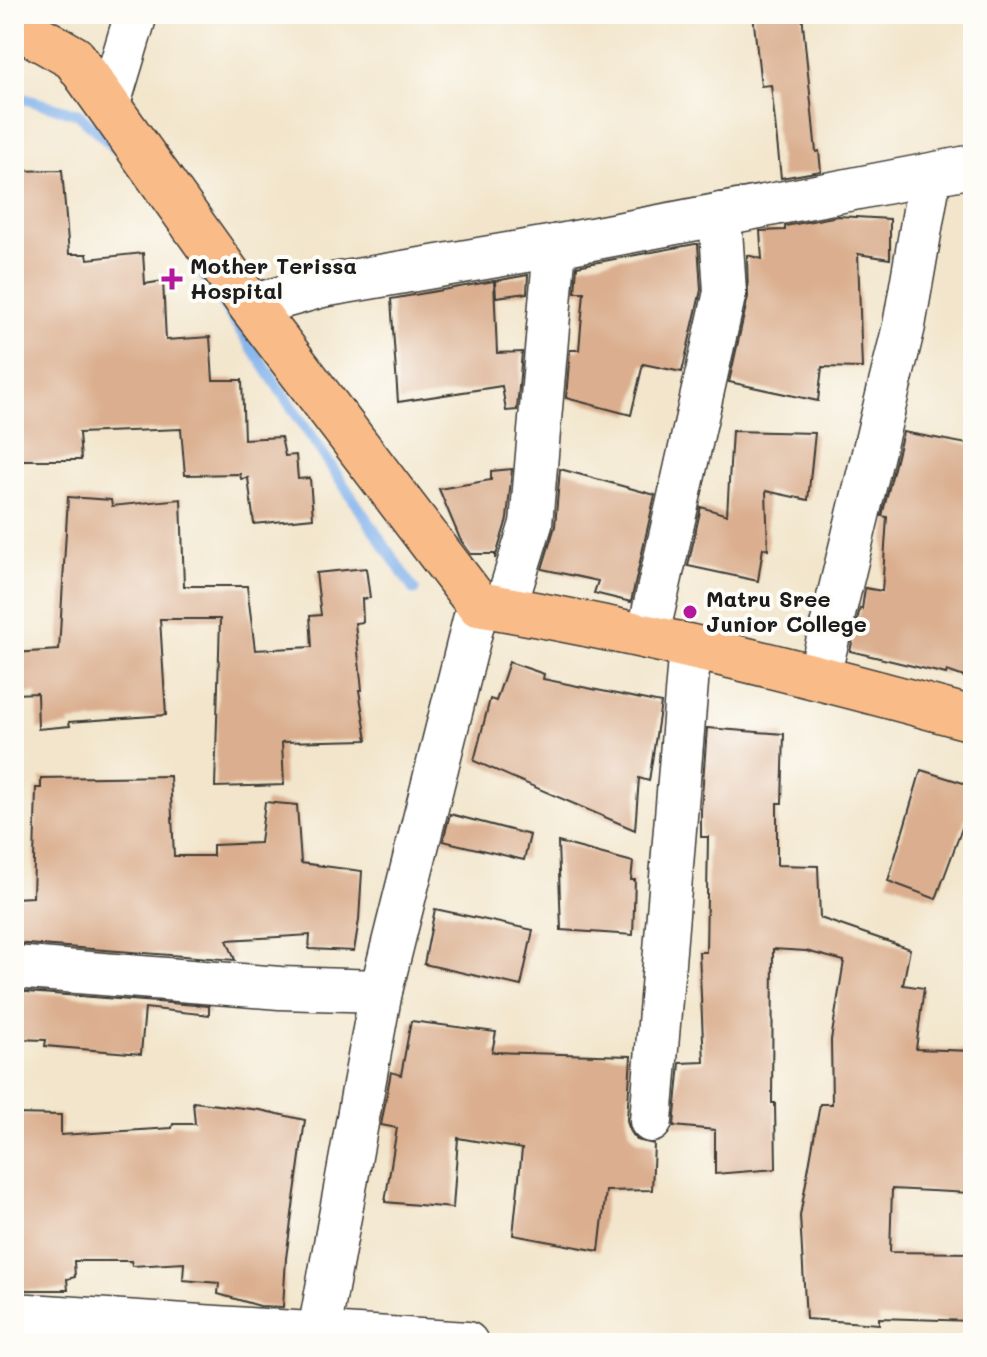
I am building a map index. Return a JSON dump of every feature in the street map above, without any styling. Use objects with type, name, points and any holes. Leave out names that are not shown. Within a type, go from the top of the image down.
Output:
[{"type":"main road","points":[[14,24],[74,58],[251,306],[491,606],[648,635],[819,676],[973,719]]},
{"type":"main road","points":[[14,57],[74,58]]},
{"type":"street","points":[[109,104],[136,14]]},
{"type":"street","points":[[251,306],[322,286],[555,246],[973,166]]},
{"type":"street","points":[[819,676],[904,326],[930,176]]},
{"type":"street","points":[[648,635],[725,292],[720,214]]},
{"type":"street","points":[[318,1339],[381,991],[491,606],[531,524],[555,246]]},
{"type":"street","points":[[651,1121],[690,646]]},
{"type":"street","points":[[14,967],[280,988],[381,991]]},
{"type":"street","points":[[14,1314],[318,1339],[467,1343]]},
{"type":"building","points":[[753,14],[802,14],[816,152],[819,151],[821,171],[781,178],[771,85],[761,86]]},
{"type":"building","points":[[62,170],[69,254],[87,254],[88,259],[143,253],[145,284],[163,281],[166,340],[210,337],[213,380],[242,380],[244,439],[281,437],[285,456],[296,455],[298,479],[310,478],[313,518],[254,524],[248,478],[241,479],[240,474],[185,475],[181,429],[79,433],[81,460],[19,460],[18,403],[14,403],[14,324],[18,324],[14,271],[18,271],[16,171]]},
{"type":"building","points":[[838,216],[890,219],[890,259],[858,254],[862,368],[822,367],[818,401],[729,382],[748,297],[747,255],[762,259],[760,231],[785,230],[785,226]]},
{"type":"building","points":[[698,244],[701,290],[682,372],[643,364],[631,415],[566,398],[570,350],[579,350],[584,292],[575,292],[577,266]]},
{"type":"building","points":[[528,275],[527,293],[496,297],[495,281]]},
{"type":"building","points":[[494,281],[497,353],[522,352],[517,410],[506,411],[502,386],[398,402],[391,299]]},
{"type":"building","points":[[732,431],[815,433],[808,500],[766,491],[768,550],[763,548],[758,581],[688,566],[701,507],[727,515]]},
{"type":"building","points":[[903,432],[973,445],[973,680],[947,671],[946,674],[850,651],[865,588],[882,591],[887,517],[882,516]]},
{"type":"building","points":[[512,469],[507,519],[495,559],[495,554],[471,554],[460,539],[439,489],[491,480],[491,471]]},
{"type":"building","points":[[560,469],[655,495],[631,602],[594,593],[598,581],[542,569],[555,526]]},
{"type":"building","points":[[68,497],[111,500],[112,506],[181,499],[184,586],[247,586],[255,650],[312,647],[310,616],[321,615],[316,573],[366,568],[370,598],[362,599],[363,622],[355,623],[362,690],[359,690],[367,740],[282,742],[284,785],[215,787],[220,619],[160,619],[166,715],[69,722],[70,726],[38,729],[37,693],[14,694],[14,653],[59,650]]},
{"type":"building","points":[[509,662],[544,674],[543,679],[661,703],[649,781],[639,778],[635,830],[474,761],[490,699],[496,701]]},
{"type":"building","points":[[707,728],[784,734],[782,803],[777,803],[777,865],[818,866],[820,918],[910,949],[903,985],[924,988],[916,1049],[973,1051],[973,1093],[969,1093],[970,1142],[966,1142],[970,1193],[892,1189],[890,1252],[973,1253],[973,1321],[879,1318],[879,1324],[806,1319],[800,1216],[820,1104],[832,1104],[831,1040],[844,961],[806,951],[773,949],[772,1103],[775,1103],[776,1169],[715,1174],[715,1130],[674,1126],[680,1063],[704,1062],[699,952],[706,952],[708,837],[701,837],[701,809]]},
{"type":"building","points":[[921,770],[973,786],[973,798],[936,899],[888,881]]},
{"type":"building","points":[[170,776],[174,856],[213,856],[213,845],[260,843],[265,802],[297,805],[301,863],[362,871],[354,951],[309,949],[310,935],[227,940],[235,960],[14,943],[14,898],[33,897],[36,788],[41,788],[41,778]]},
{"type":"building","points":[[450,814],[530,835],[524,860],[443,841]]},
{"type":"building","points":[[558,842],[633,862],[633,935],[561,930]]},
{"type":"building","points":[[435,909],[533,930],[521,986],[424,964]]},
{"type":"building","points":[[14,991],[209,1006],[209,1015],[145,1008],[141,1054],[45,1046],[46,1040],[14,1039]]},
{"type":"building","points":[[411,1021],[496,1032],[492,1052],[631,1056],[627,1120],[630,1132],[637,1140],[654,1144],[652,1190],[606,1191],[599,1251],[513,1235],[522,1149],[458,1138],[453,1208],[385,1202],[397,1128],[381,1125],[391,1072],[401,1075]]},
{"type":"building","points":[[193,1102],[260,1110],[305,1120],[286,1258],[283,1307],[260,1306],[218,1294],[219,1283],[183,1280],[184,1263],[132,1266],[131,1261],[74,1261],[75,1277],[67,1279],[68,1290],[14,1290],[14,1114],[61,1115],[61,1135],[172,1128],[173,1124],[195,1124]]},
{"type":"waterway","points":[[14,96],[78,114],[116,149]]},
{"type":"waterway","points":[[203,275],[414,590]]},
{"type":"place","name":"Mother Terissa Hospital","points":[[172,279]]},
{"type":"place","name":"Matru Sree Junior College","points":[[690,612]]}]
